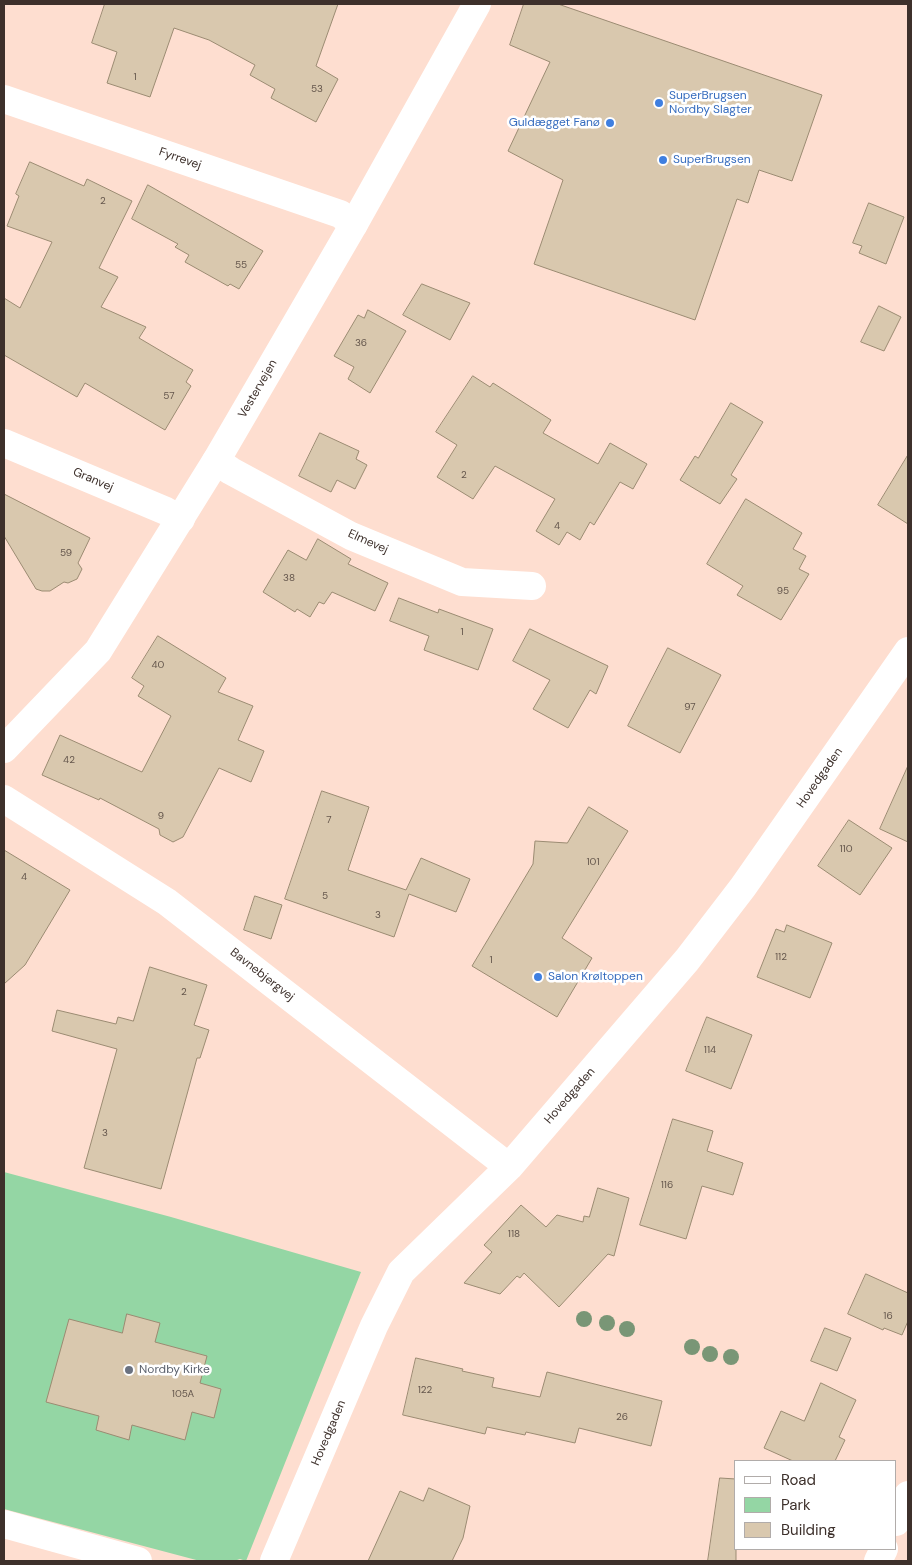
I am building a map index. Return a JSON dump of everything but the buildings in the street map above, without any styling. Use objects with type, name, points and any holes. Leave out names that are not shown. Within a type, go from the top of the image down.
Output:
[{"type":"street","name":"Vestervejen","points":[[4,749],[98,651],[216,461],[354,224],[477,4]]},
{"type":"street","name":"Fyrrevej","points":[[4,99],[340,214],[354,224]]},
{"type":"street","name":"Granvej","points":[[4,442],[181,519]]},
{"type":"street","name":"Elmevej","points":[[216,461],[351,536],[462,582],[532,586]]},
{"type":"street","name":"Hovedgaden","points":[[274,1561],[374,1326],[401,1272],[509,1167],[687,960],[744,887],[908,651]]},
{"type":"street","name":"Bavnebjergvej","points":[[4,798],[167,902],[509,1167]]},
{"type":"street","points":[[897,1520],[908,1495]]},
{"type":"street","points":[[4,1524],[138,1561]]},
{"type":"green space","points":[[4,1172],[171,1217],[361,1272],[246,1561],[240,1559],[234,1561],[200,1561],[4,1509]]},
{"type":"place","name":"SuperBrugsen Nordby Slagter","points":[[659,103]]},
{"type":"place","name":"Guldægget Fanø","points":[[610,123]]},
{"type":"place","name":"SuperBrugsen","points":[[663,160]]},
{"type":"place","name":"Salon Krøltoppen","points":[[538,977]]},
{"type":"place","name":"Nordby Kirke","points":[[129,1370]]}]
